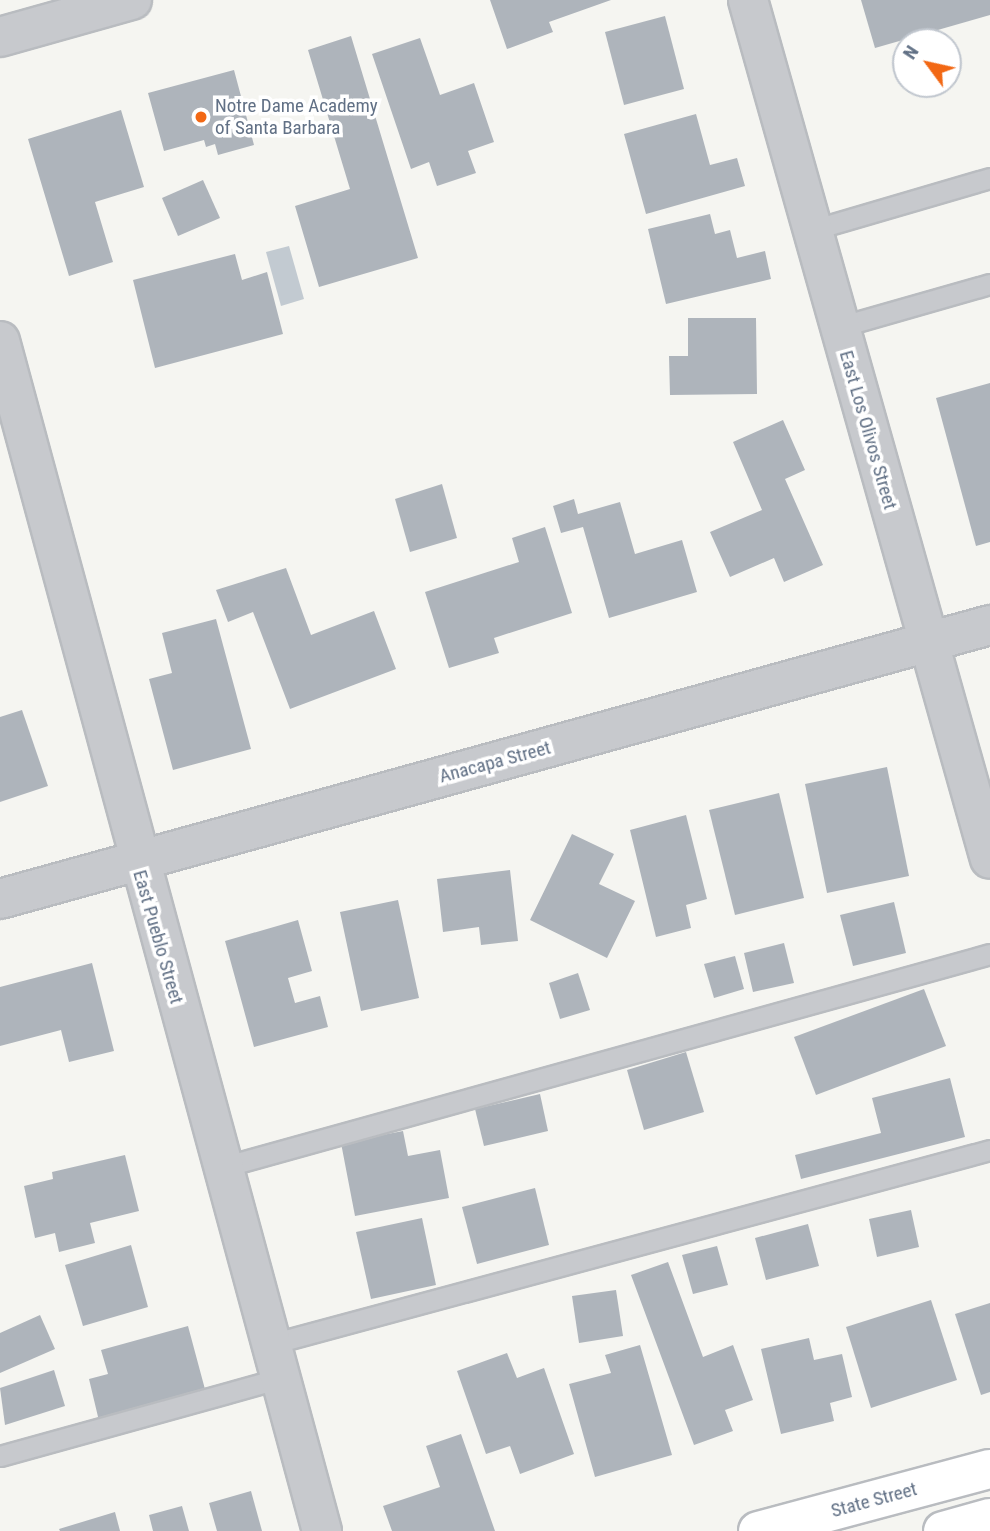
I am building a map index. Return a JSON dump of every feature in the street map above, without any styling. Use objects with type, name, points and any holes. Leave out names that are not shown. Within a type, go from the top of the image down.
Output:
[{"type":"main road","name":"State Street","points":[[758,1531],[990,1469]]},
{"type":"main road","points":[[943,1531],[990,1518]]},
{"type":"street","points":[[0,37],[131,0]]},
{"type":"street","name":"East Los Olivos Street","points":[[748,0],[990,859]]},
{"type":"street","name":"East Pueblo Street","points":[[0,341],[137,860],[322,1531]]},
{"type":"street","name":"Anacapa Street","points":[[0,899],[990,625]]},
{"type":"lane","points":[[812,230],[990,178]]},
{"type":"lane","points":[[839,327],[990,284]]},
{"type":"lane","points":[[223,1167],[990,954]]},
{"type":"lane","points":[[0,1456],[276,1361],[990,1150]]},
{"type":"shaded area","points":[[289,246],[304,299],[281,306],[266,252]]},
{"type":"building","points":[[490,0],[611,0],[549,22],[553,32],[507,49]]},
{"type":"building","points":[[861,0],[990,0],[990,15],[945,28],[892,28],[892,43],[875,48]]},
{"type":"building","points":[[665,16],[684,89],[624,105],[605,32]]},
{"type":"building","points":[[351,36],[418,258],[319,287],[295,206],[350,189],[308,50]]},
{"type":"building","points":[[420,38],[440,95],[474,83],[494,142],[468,151],[476,173],[437,186],[429,162],[411,169],[372,54]]},
{"type":"building","name":"Notre Dame Academy of Santa Barbara","points":[[234,70],[254,145],[218,155],[215,144],[206,147],[204,140],[164,151],[148,93]]},
{"type":"building","points":[[121,110],[144,187],[95,202],[113,262],[69,276],[28,139]]},
{"type":"building","points":[[696,114],[710,165],[737,158],[745,186],[646,214],[624,134]]},
{"type":"building","points":[[203,180],[220,218],[178,236],[162,198]]},
{"type":"building","points":[[710,214],[715,234],[730,230],[737,258],[765,251],[771,279],[666,304],[648,229]]},
{"type":"building","points":[[235,254],[242,280],[267,272],[283,334],[155,368],[133,280]]},
{"type":"building","points":[[688,318],[756,318],[757,394],[670,395],[669,356],[688,356]]},
{"type":"building","points":[[990,383],[990,542],[976,546],[936,398]]},
{"type":"building","points":[[783,420],[805,470],[785,479],[823,565],[784,582],[774,558],[730,577],[710,532],[762,510],[733,442]]},
{"type":"building","points":[[442,484],[457,538],[410,552],[395,499]]},
{"type":"building","points":[[574,499],[578,514],[620,502],[635,554],[682,540],[697,592],[609,618],[583,527],[561,533],[553,506]]},
{"type":"building","points":[[545,527],[572,613],[494,638],[499,653],[449,668],[425,592],[519,562],[512,538]]},
{"type":"building","points":[[286,568],[311,635],[374,611],[396,669],[290,709],[253,612],[228,622],[216,590]]},
{"type":"building","points":[[216,619],[251,749],[173,770],[149,679],[172,673],[162,633]]},
{"type":"building","points":[[22,710],[48,786],[0,802],[0,717]]},
{"type":"building","points":[[887,767],[909,876],[827,893],[805,784]]},
{"type":"building","points":[[779,793],[804,898],[735,915],[709,810]]},
{"type":"building","points":[[686,815],[707,899],[686,905],[691,928],[656,937],[630,830]]},
{"type":"building","points":[[572,834],[614,854],[599,884],[635,901],[607,958],[530,920]]},
{"type":"building","points":[[510,870],[518,941],[481,945],[479,927],[443,932],[437,879]]},
{"type":"building","points":[[398,900],[419,998],[361,1011],[340,912]]},
{"type":"building","points":[[894,902],[906,953],[853,966],[840,915]]},
{"type":"building","points":[[298,920],[312,971],[288,978],[295,1003],[320,996],[328,1027],[254,1047],[225,941]]},
{"type":"building","points":[[784,943],[794,983],[753,992],[744,953]]},
{"type":"building","points":[[735,956],[744,989],[714,998],[704,964]]},
{"type":"building","points":[[92,963],[114,1051],[69,1062],[61,1030],[0,1046],[0,987]]},
{"type":"building","points":[[578,973],[590,1010],[560,1019],[549,983]]},
{"type":"building","points":[[924,989],[946,1046],[816,1095],[794,1037]]},
{"type":"building","points":[[686,1052],[704,1112],[644,1130],[627,1070]]},
{"type":"building","points":[[950,1078],[965,1137],[801,1179],[795,1155],[881,1133],[872,1098]]},
{"type":"building","points":[[540,1094],[548,1131],[484,1146],[475,1109]]},
{"type":"building","points":[[403,1131],[408,1156],[440,1150],[449,1198],[355,1216],[341,1143]]},
{"type":"building","points":[[125,1155],[139,1211],[90,1223],[95,1243],[59,1252],[55,1233],[35,1238],[24,1186],[53,1179],[52,1172]]},
{"type":"building","points":[[535,1188],[549,1245],[477,1264],[462,1207]]},
{"type":"building","points":[[911,1210],[919,1247],[877,1257],[869,1219]]},
{"type":"building","points":[[422,1218],[436,1285],[371,1299],[356,1232]]},
{"type":"building","points":[[808,1224],[819,1266],[766,1280],[755,1238]]},
{"type":"building","points":[[131,1245],[148,1307],[83,1326],[65,1265]]},
{"type":"building","points":[[717,1246],[728,1285],[693,1294],[682,1255]]},
{"type":"building","points":[[668,1262],[703,1357],[733,1345],[753,1400],[725,1410],[733,1431],[694,1445],[631,1275]]},
{"type":"building","points":[[616,1290],[623,1336],[579,1343],[572,1296]]},
{"type":"building","points":[[931,1300],[957,1380],[871,1408],[846,1327]]},
{"type":"building","points":[[990,1303],[990,1392],[981,1395],[955,1314]]},
{"type":"building","points":[[40,1315],[55,1349],[0,1373],[0,1333]]},
{"type":"building","points":[[188,1326],[206,1393],[99,1421],[89,1379],[108,1374],[101,1350]]},
{"type":"building","points":[[809,1338],[814,1360],[842,1354],[852,1397],[830,1403],[834,1421],[781,1434],[761,1349]]},
{"type":"building","points":[[640,1345],[672,1455],[595,1477],[569,1384],[611,1373],[605,1355]]},
{"type":"building","points":[[507,1353],[517,1378],[544,1368],[574,1454],[520,1474],[510,1446],[486,1454],[457,1371]]},
{"type":"building","points":[[54,1370],[65,1406],[5,1425],[0,1388]]},
{"type":"building","points":[[461,1434],[495,1531],[392,1531],[383,1506],[440,1487],[426,1446]]},
{"type":"building","points":[[251,1491],[262,1531],[217,1531],[209,1503]]},
{"type":"building","points":[[182,1506],[189,1531],[153,1531],[149,1515]]},
{"type":"building","points":[[115,1512],[120,1531],[59,1529]]},
{"type":"place","name":"Notre Dame Academy of Santa Barbara","points":[[201,117]]}]
